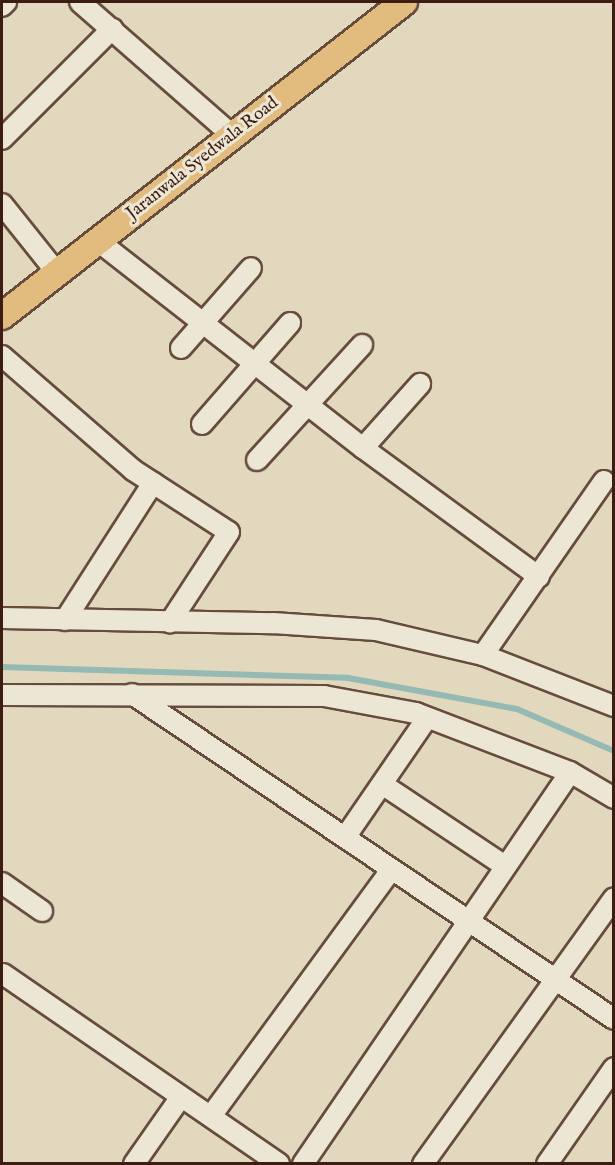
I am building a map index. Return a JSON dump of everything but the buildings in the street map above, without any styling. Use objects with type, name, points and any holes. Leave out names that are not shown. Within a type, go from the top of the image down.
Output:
[{"type":"main road","name":"Jaranwala Syedwala Road","points":[[2,316],[404,2]]},
{"type":"street","points":[[2,6],[6,2]]},
{"type":"street","points":[[80,2],[232,135]]},
{"type":"street","points":[[2,139],[112,29]]},
{"type":"street","points":[[2,204],[57,273]]},
{"type":"street","points":[[98,241],[363,448],[539,577]]},
{"type":"street","points":[[181,348],[200,321],[250,268]]},
{"type":"street","points":[[202,424],[290,323]]},
{"type":"street","points":[[257,460],[362,345]]},
{"type":"street","points":[[2,356],[50,402],[153,483],[229,532],[170,622]]},
{"type":"street","points":[[363,448],[420,384]]},
{"type":"street","points":[[483,655],[539,577],[603,481]]},
{"type":"street","points":[[64,620],[153,483]]},
{"type":"street","points":[[2,618],[376,630],[483,655],[614,706]]},
{"type":"street","points":[[132,694],[346,836],[391,870],[470,918],[614,1019]]},
{"type":"street","points":[[2,695],[324,696],[427,718],[570,772],[614,798]]},
{"type":"street","points":[[346,836],[427,718]]},
{"type":"street","points":[[303,1164],[570,772]]},
{"type":"street","points":[[382,784],[505,866]]},
{"type":"street","points":[[211,1116],[391,870]]},
{"type":"street","points":[[2,883],[42,911]]},
{"type":"street","points":[[423,1164],[614,898]]},
{"type":"street","points":[[3,974],[279,1164]]},
{"type":"street","points":[[547,1164],[614,1068]]},
{"type":"street","points":[[134,1164],[181,1097]]},
{"type":"waterway","points":[[2,667],[348,678],[517,709],[614,751]]}]
